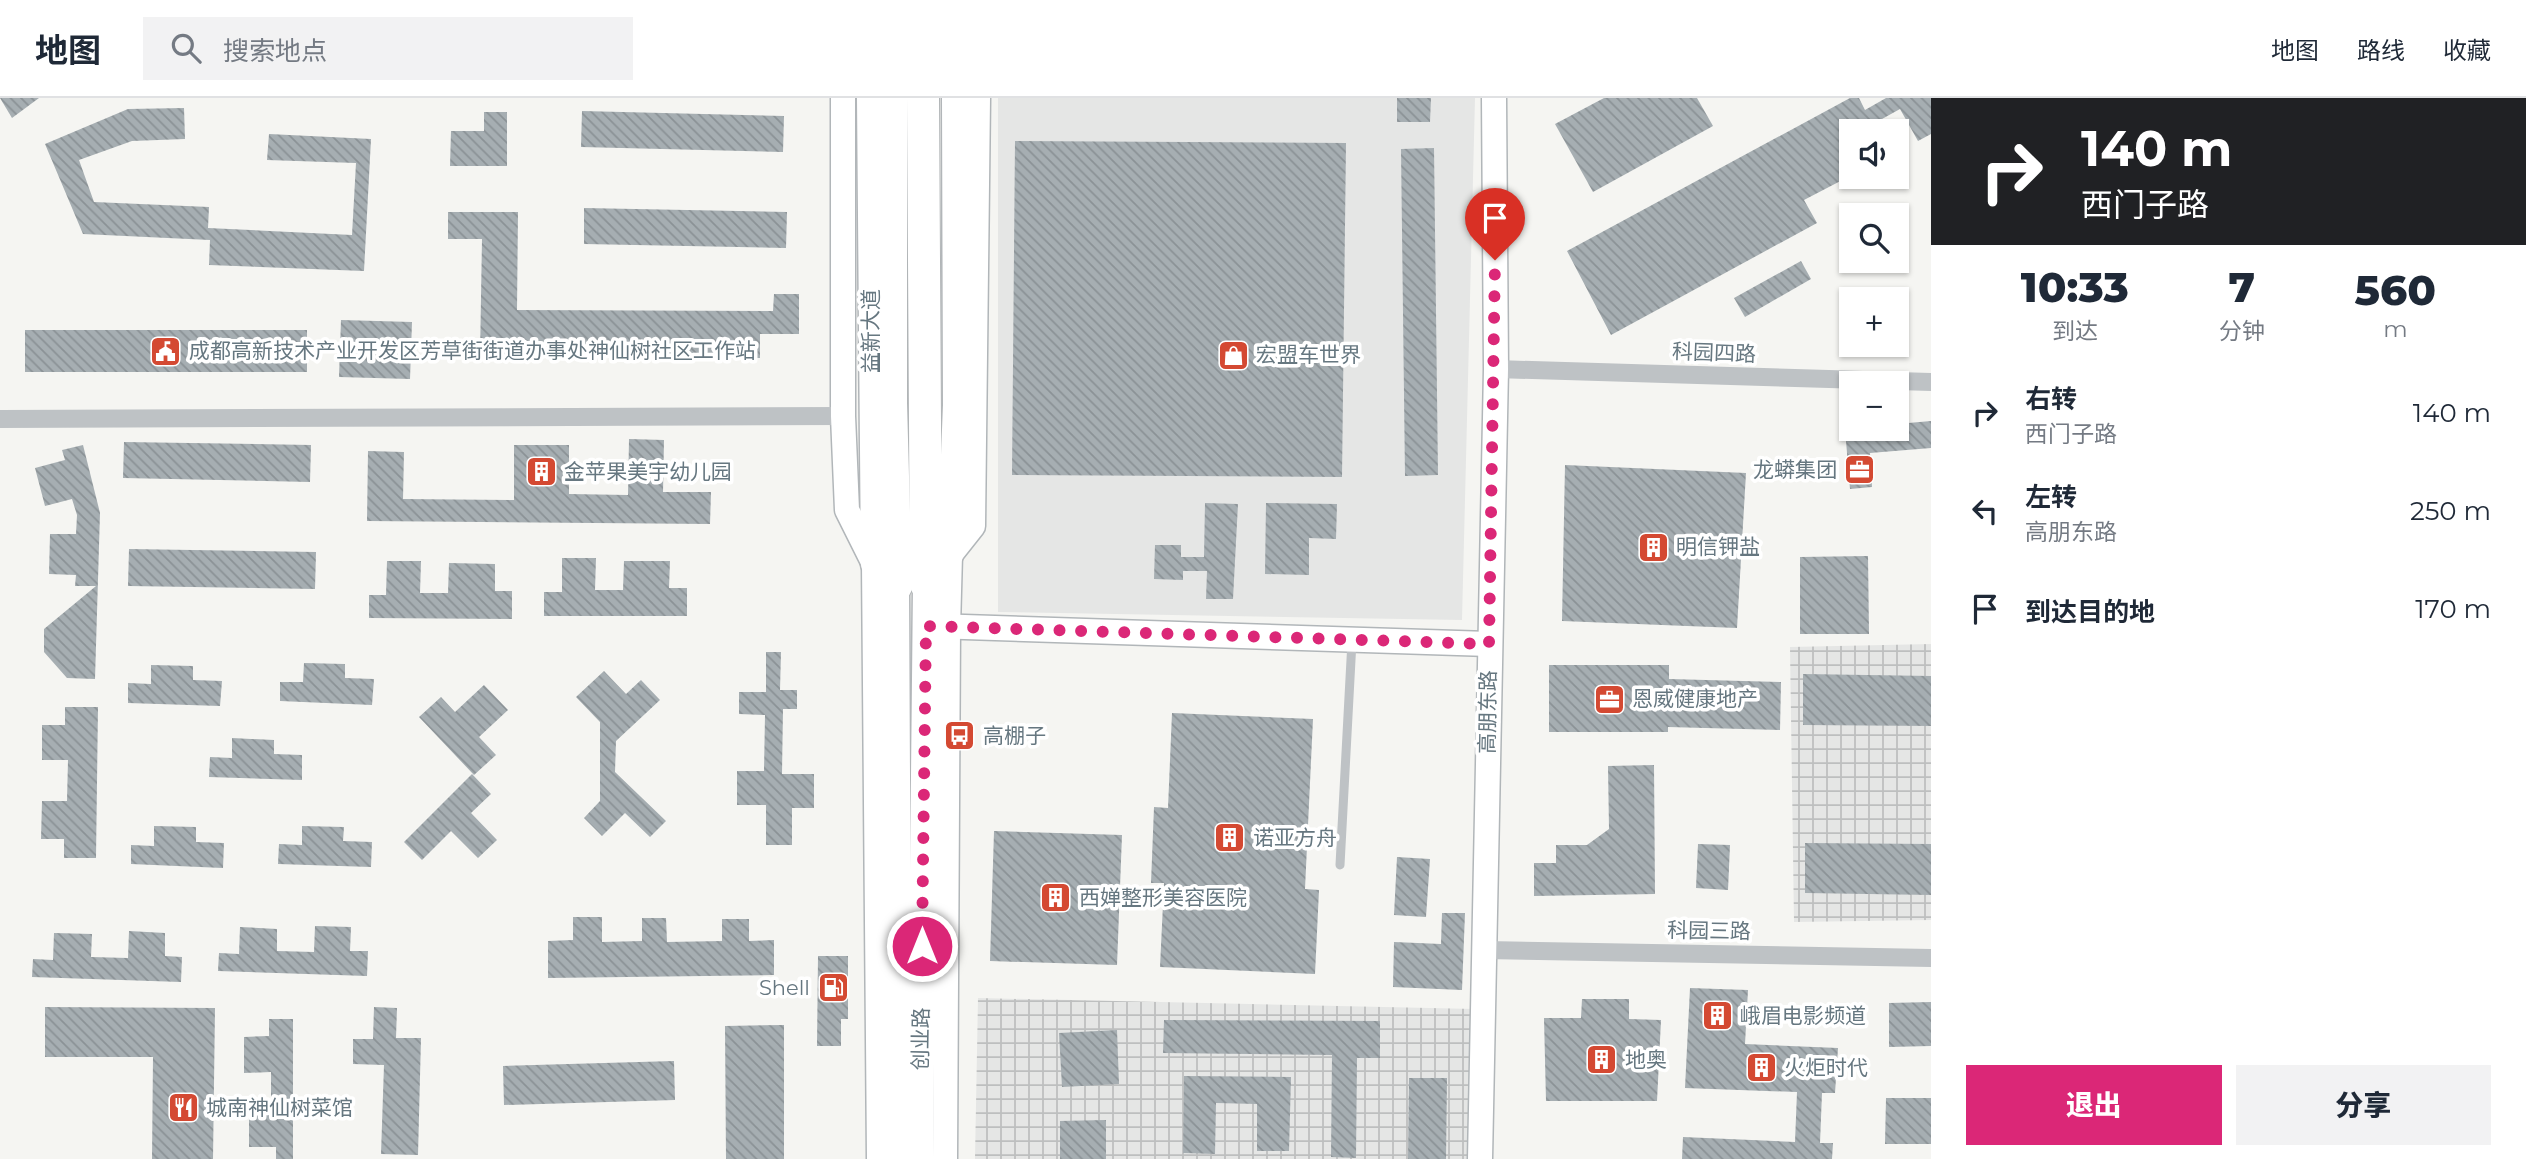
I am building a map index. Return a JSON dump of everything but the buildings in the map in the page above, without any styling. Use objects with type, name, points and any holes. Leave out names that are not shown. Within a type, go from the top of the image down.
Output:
[{"type":"highway","points":[[891,98],[881,403],[899,578]]},
{"type":"highway","points":[[899,578],[941,404],[923,98]]},
{"type":"main road","name":"益新大道","points":[[870,98],[881,403]]},
{"type":"main road","points":[[899,578],[950,555],[941,404],[955,98]]},
{"type":"main road","name":"创业路","points":[[899,578],[937,627],[920,1159]]},
{"type":"main road","name":"创业路","points":[[899,578],[899,1159]]},
{"type":"street","points":[[843,98],[843,416],[847,510],[899,578],[879,1159]]},
{"type":"street","points":[[945,1159],[937,627],[950,555],[973,526],[978,98]]},
{"type":"street","name":"高朋东路","points":[[1480,1159],[1496,369],[1494,98]]},
{"type":"street","name":"科园四路","points":[[1496,369],[1931,382]]},
{"type":"street","points":[[0,419],[843,416]]},
{"type":"street","points":[[937,627],[1489,644]]},
{"type":"street","name":"科园三路","points":[[1485,950],[1931,958]]},
{"type":"lane","points":[[1340,865],[1352,639]]},
{"type":"shaded area","name":"宏盟车世界","points":[[998,98],[1475,98],[1462,620],[998,612]]},
{"type":"shaded area","points":[[1931,644],[1931,920],[1794,922],[1790,647]]},
{"type":"shaded area","points":[[978,998],[1475,1009],[1472,1159],[975,1159]]},
{"type":"place","name":"成都高新技术产业开发区芳草街街道办事处神仙树社区工作站","points":[[166,351]]},
{"type":"place","name":"宏盟车世界","points":[[1233,355]]},
{"type":"place","name":"龙蟒集团","points":[[1860,470]]},
{"type":"place","name":"金苹果美宇幼儿园","points":[[541,472]]},
{"type":"place","name":"明信钾盐","points":[[1653,547]]},
{"type":"place","name":"恩威健康地产","points":[[1609,699]]},
{"type":"place","name":"高棚子","points":[[960,736]]},
{"type":"place","name":"诺亚方舟","points":[[1230,838]]},
{"type":"place","name":"西婵整形美容医院","points":[[1056,898]]},
{"type":"place","name":"Shell","points":[[833,988]]},
{"type":"place","name":"峨眉电影频道","points":[[1717,1016]]},
{"type":"place","name":"地奥","points":[[1602,1060]]},
{"type":"place","name":"火炬时代","points":[[1761,1068]]},
{"type":"place","name":"城南神仙树菜馆","points":[[183,1108]]},
{"type":"route","points":[[922,946],[926,626],[1489,644],[1496,369],[1495,260]]}]
